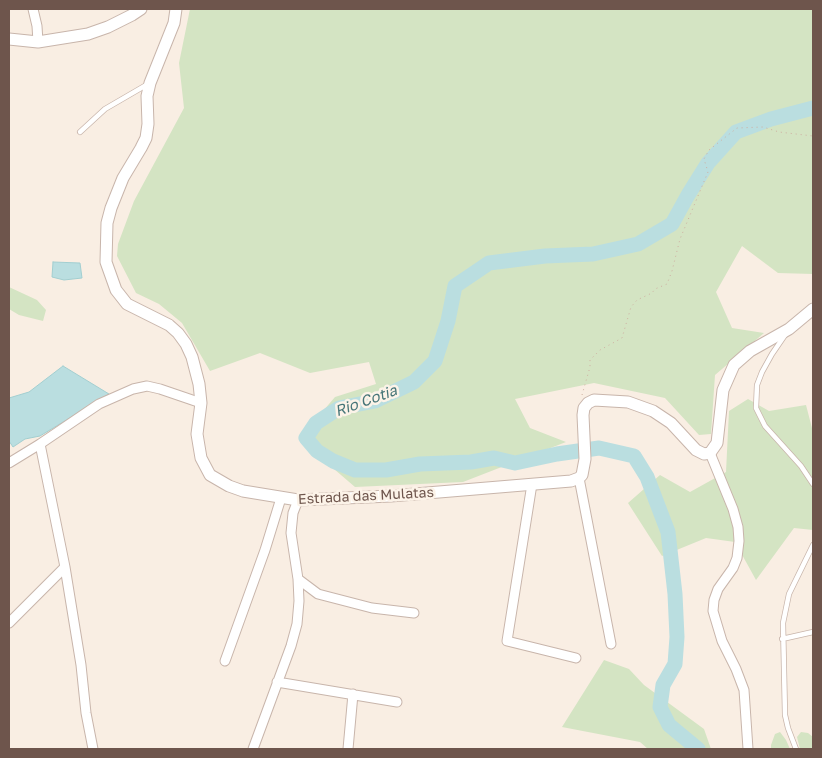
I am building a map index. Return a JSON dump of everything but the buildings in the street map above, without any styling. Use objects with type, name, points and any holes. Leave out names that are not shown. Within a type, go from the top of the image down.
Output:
[{"type":"street","points":[[33,9],[38,42]]},
{"type":"street","points":[[9,39],[38,42],[88,34],[108,27],[140,9]]},
{"type":"street","name":"Estrada das Mulatas","points":[[176,9],[174,23],[150,83],[147,96],[148,124],[146,138],[142,148],[123,178],[111,208],[107,223],[106,262],[116,290],[127,304],[169,325],[186,344],[199,384],[198,446],[205,467],[210,475],[229,486],[243,491],[298,500],[391,496],[571,481],[579,478]]},
{"type":"street","points":[[611,644],[579,478],[582,474],[584,459],[584,408],[594,400],[628,402],[653,410],[672,423],[696,450],[704,454],[710,453],[717,443],[723,390],[734,365],[750,351],[789,329],[813,309]]},
{"type":"street","points":[[9,463],[99,404],[133,389],[147,386],[200,403]]},
{"type":"street","points":[[40,444],[65,567],[93,749]]},
{"type":"street","points":[[710,453],[733,509],[738,527],[737,558],[733,568],[718,589],[714,600],[714,611],[722,641],[744,690],[748,749]]},
{"type":"street","points":[[532,484],[507,641],[576,658]]},
{"type":"street","points":[[225,661],[265,550],[281,498]]},
{"type":"street","points":[[253,749],[297,624],[298,579],[290,533],[293,513],[298,500]]},
{"type":"street","points":[[9,622],[65,567]]},
{"type":"street","points":[[298,579],[318,594],[372,608],[414,613]]},
{"type":"street","points":[[277,682],[397,702]]},
{"type":"street","points":[[348,749],[353,694]]},
{"type":"lane","points":[[80,132],[105,109],[150,83]]},
{"type":"lane","points":[[789,329],[762,372],[757,385],[756,408],[765,426],[801,466],[813,484]]},
{"type":"lane","points":[[796,749],[788,728],[786,715],[782,639],[783,623],[790,594],[813,545]]},
{"type":"lane","points":[[782,639],[813,632]]},
{"type":"path","points":[[594,400],[582,396],[590,367],[590,360],[600,350],[622,338],[631,307],[637,300],[667,284],[680,239],[708,172],[704,159],[709,150],[737,128],[763,127],[780,132],[813,136]]},
{"type":"green space","points":[[190,9],[813,9],[813,274],[778,273],[742,246],[716,292],[732,328],[764,333],[715,375],[711,434],[699,435],[665,398],[594,383],[515,399],[530,428],[566,442],[463,482],[355,487],[299,439],[335,397],[376,384],[369,362],[310,373],[260,353],[210,371],[182,323],[159,304],[136,293],[117,256],[118,244],[134,201],[184,108],[179,63]]},
{"type":"green space","points":[[9,287],[37,300],[46,310],[43,321],[19,315],[9,309]]},
{"type":"green space","points":[[748,399],[769,411],[806,405],[813,432],[813,530],[794,528],[756,580],[735,542],[706,538],[662,556],[628,503],[660,475],[690,492],[726,472],[729,411]]},
{"type":"green space","points":[[604,660],[629,669],[644,685],[704,729],[711,749],[648,749],[640,742],[562,727]]},
{"type":"green space","points":[[780,732],[790,749],[771,749],[775,734]]},
{"type":"green space","points":[[801,732],[808,733],[813,737],[813,749],[800,749],[797,737]]},
{"type":"water","points":[[53,262],[80,263],[82,278],[64,280],[52,277]]},
{"type":"water","points":[[63,366],[109,394],[40,436],[25,439],[13,447],[9,441],[9,398],[29,392]]},
{"type":"waterway","name":"Rio Cotia","points":[[698,749],[669,725],[660,707],[663,685],[675,664],[677,637],[675,594],[668,532],[647,477],[634,456],[599,448],[515,463],[494,458],[471,462],[420,464],[386,470],[355,470],[333,461],[317,451],[306,438],[316,423],[339,408],[375,401],[414,382],[435,361],[448,321],[455,286],[489,263],[545,256],[593,254],[638,244],[672,224],[708,163],[736,132],[771,119],[813,108]]}]
